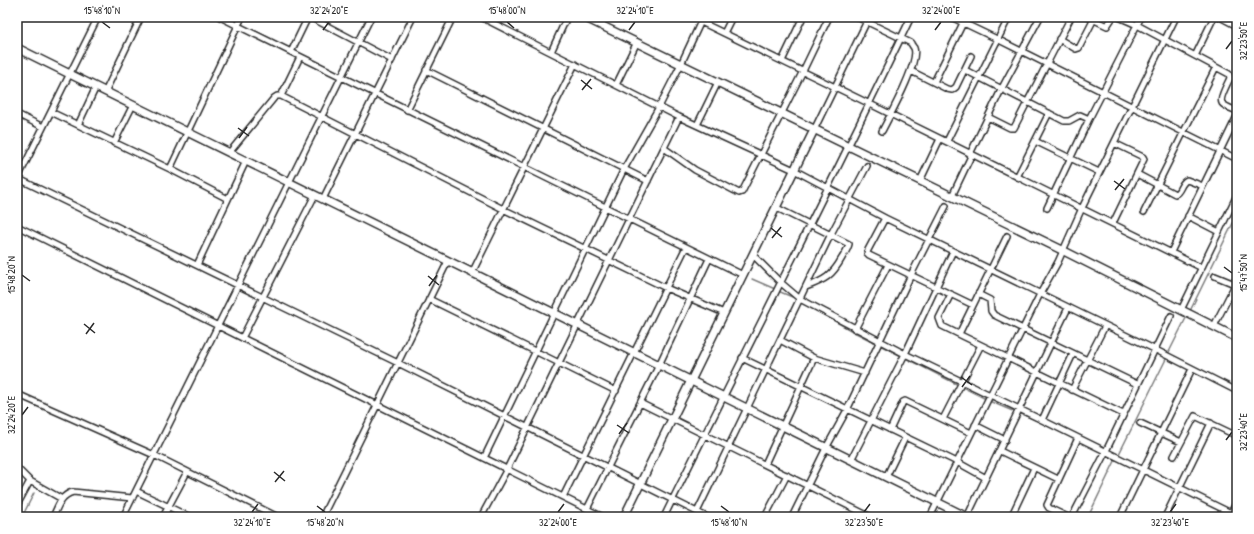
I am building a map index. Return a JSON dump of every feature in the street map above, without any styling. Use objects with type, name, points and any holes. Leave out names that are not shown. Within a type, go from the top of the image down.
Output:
[{"type":"main road","points":[[584,17],[1064,251],[1237,338]]},
{"type":"main road","points":[[17,48],[967,517]]},
{"type":"main road","points":[[624,517],[814,130]]},
{"type":"street","points":[[98,17],[17,179],[398,363],[707,517]]},
{"type":"street","points":[[105,92],[141,17]]},
{"type":"street","points":[[220,17],[743,275]]},
{"type":"street","points":[[170,169],[242,17]]},
{"type":"street","points":[[291,52],[309,17],[392,60]]},
{"type":"street","points":[[123,517],[371,17]]},
{"type":"street","points":[[323,199],[413,17]]},
{"type":"street","points":[[407,110],[453,17]]},
{"type":"street","points":[[481,17],[679,117],[794,170],[885,218],[1237,391]]},
{"type":"street","points":[[551,52],[567,17]]},
{"type":"street","points":[[724,33],[732,17]]},
{"type":"street","points":[[782,61],[803,17]]},
{"type":"street","points":[[664,148],[695,170],[739,192],[744,189],[829,17]]},
{"type":"street","points":[[857,17],[868,20],[911,44],[914,48],[915,57],[911,72],[882,131]]},
{"type":"street","points":[[664,517],[780,282],[849,147],[911,17]]},
{"type":"street","points":[[951,17],[1237,159]]},
{"type":"street","points":[[934,82],[966,17]]},
{"type":"street","points":[[946,142],[1009,17]]},
{"type":"street","points":[[952,196],[1002,88],[1040,17]]},
{"type":"street","points":[[988,118],[1010,128],[1014,128],[1026,101],[1071,17]]},
{"type":"street","points":[[1088,17],[1095,18],[1107,26],[1113,17]]},
{"type":"street","points":[[1119,17],[1229,74],[1230,77],[1222,101],[1224,104],[1237,111]]},
{"type":"street","points":[[1047,208],[1089,119],[1104,93],[1141,17]]},
{"type":"street","points":[[930,517],[1022,329],[1064,251],[1099,172],[1176,17]]},
{"type":"street","points":[[1196,56],[1214,17]]},
{"type":"street","points":[[1220,17],[1237,25]]},
{"type":"street","points":[[1058,39],[1076,49],[1079,48],[1095,18]]},
{"type":"street","points":[[484,458],[624,169],[659,107],[702,19],[724,33],[1202,268]]},
{"type":"street","points":[[814,130],[868,20]]},
{"type":"street","points":[[616,85],[637,42]]},
{"type":"street","points":[[911,72],[952,90],[956,87],[971,56]]},
{"type":"street","points":[[281,96],[300,57]]},
{"type":"street","points":[[472,273],[575,64]]},
{"type":"street","points":[[1144,212],[1216,67]]},
{"type":"street","points":[[426,70],[648,181]]},
{"type":"street","points":[[965,70],[1067,121],[1080,115],[1089,119]]},
{"type":"street","points":[[697,125],[718,82]]},
{"type":"street","points":[[78,125],[96,87]]},
{"type":"street","points":[[229,153],[274,98],[281,96],[503,209],[666,288],[724,313]]},
{"type":"street","points":[[114,143],[133,105]]},
{"type":"street","points":[[51,112],[170,169],[228,199]]},
{"type":"street","points":[[1017,177],[1049,113]]},
{"type":"street","points":[[17,114],[43,127]]},
{"type":"street","points":[[1171,252],[1237,116]]},
{"type":"street","points":[[481,517],[507,469],[679,117]]},
{"type":"street","points":[[920,181],[940,139]]},
{"type":"street","points":[[1035,141],[1099,172]]},
{"type":"street","points":[[1113,224],[1144,160],[1144,158],[1114,143]]},
{"type":"street","points":[[197,266],[246,161]]},
{"type":"street","points":[[697,512],[831,234],[867,166]]},
{"type":"street","points":[[1137,174],[1174,194],[1178,192],[1185,180],[1202,186]]},
{"type":"street","points":[[242,338],[315,195]]},
{"type":"street","points":[[1183,311],[1237,195]]},
{"type":"street","points":[[792,517],[881,342],[911,275],[946,206]]},
{"type":"street","points":[[776,208],[849,244],[830,275],[822,281],[806,287]]},
{"type":"street","points":[[1188,216],[1219,232]]},
{"type":"street","points":[[885,218],[867,253],[869,255],[973,305]]},
{"type":"street","points":[[17,226],[377,406],[507,469],[600,517]]},
{"type":"street","points":[[959,334],[1007,236]]},
{"type":"street","points":[[563,497],[686,247]]},
{"type":"street","points":[[851,460],[905,354],[953,251]]},
{"type":"street","points":[[753,255],[780,282],[800,299],[855,329],[1143,469],[1230,515],[1237,516]]},
{"type":"street","points":[[587,509],[659,365],[709,258]]},
{"type":"street","points":[[322,517],[448,261]]},
{"type":"street","points":[[855,329],[888,265]]},
{"type":"street","points":[[1214,326],[1236,284],[1215,276]]},
{"type":"street","points":[[951,294],[939,318],[939,322],[942,326],[1123,414]]},
{"type":"street","points":[[978,294],[990,300],[991,310],[994,315],[1137,384]]},
{"type":"street","points":[[430,299],[616,391]]},
{"type":"street","points":[[967,517],[1068,308]]},
{"type":"street","points":[[1072,517],[1106,451],[1171,316]]},
{"type":"street","points":[[1072,390],[1105,326]]},
{"type":"street","points":[[780,340],[814,358],[865,372]]},
{"type":"street","points":[[942,419],[981,345]]},
{"type":"street","points":[[1042,420],[1073,354]]},
{"type":"street","points":[[742,358],[957,462],[986,478]]},
{"type":"street","points":[[765,464],[802,387],[814,358]]},
{"type":"street","points":[[1120,517],[1192,369]]},
{"type":"street","points":[[17,394],[154,455],[278,517]]},
{"type":"street","points":[[890,430],[905,401],[971,434]]},
{"type":"street","points":[[640,403],[871,517]]},
{"type":"street","points":[[1174,456],[1195,416],[1237,436]]},
{"type":"street","points":[[1140,423],[1181,442]]},
{"type":"street","points":[[1165,517],[1211,423]]},
{"type":"street","points":[[975,426],[1005,440]]},
{"type":"street","points":[[886,477],[905,438]]},
{"type":"street","points":[[1068,517],[1049,508],[1047,505],[1078,438]]},
{"type":"street","points":[[1000,451],[1058,479]]},
{"type":"street","points":[[17,468],[30,481],[62,499]]},
{"type":"street","points":[[1011,517],[1034,468]]},
{"type":"street","points":[[163,517],[187,472]]},
{"type":"street","points":[[766,517],[787,475]]},
{"type":"street","points":[[17,505],[30,481]]},
{"type":"street","points":[[136,491],[168,508],[190,517]]},
{"type":"street","points":[[53,517],[62,499],[67,493],[73,492],[132,498]]},
{"type":"street","points":[[1230,515],[1237,501]]},
{"type":"waterway","points":[[1190,311],[1237,215]]},
{"type":"waterway","points":[[752,279],[775,289]]},
{"type":"waterway","points":[[778,291],[797,299]]},
{"type":"waterway","points":[[812,308],[854,332],[986,399]]},
{"type":"waterway","points":[[1168,354],[1187,316]]},
{"type":"waterway","points":[[1118,456],[1167,357]]},
{"type":"waterway","points":[[989,401],[1015,412]]},
{"type":"waterway","points":[[1019,413],[1036,420]]},
{"type":"waterway","points":[[1106,454],[1116,460]]},
{"type":"waterway","points":[[1088,517],[1116,459]]},
{"type":"waterway","points":[[22,517],[34,493]]}]
